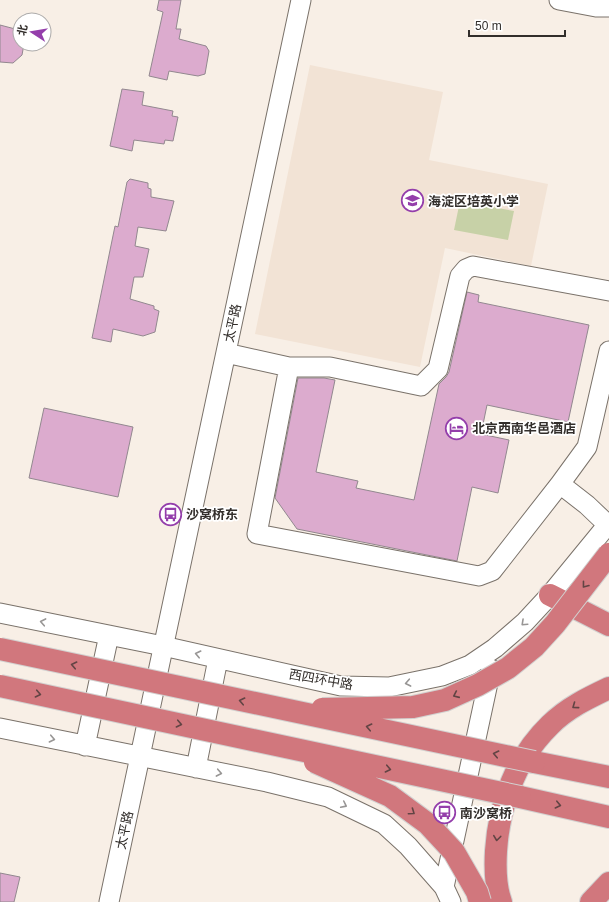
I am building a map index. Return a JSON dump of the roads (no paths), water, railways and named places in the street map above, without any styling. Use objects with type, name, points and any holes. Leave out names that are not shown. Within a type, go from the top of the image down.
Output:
[{"type":"highway","points":[[283,710],[413,706],[445,700],[478,685],[508,668],[534,647],[555,624],[609,554]]},
{"type":"highway","points":[[550,595],[609,624]]},
{"type":"highway","points":[[0,649],[283,710],[609,777]]},
{"type":"highway","points":[[0,686],[609,817]]},
{"type":"highway","points":[[501,902],[495,869],[497,839],[502,808],[513,776],[529,749],[550,725],[578,703],[609,688]]},
{"type":"highway","points":[[277,745],[390,796],[428,824],[454,852],[480,902]]},
{"type":"highway","points":[[591,902],[609,883]]},
{"type":"street","name":"太平路","points":[[109,902],[301,0]]},
{"type":"street","points":[[559,0],[596,7],[609,7]]},
{"type":"street","points":[[226,353],[290,367],[330,367],[421,386],[438,369],[460,276],[466,269],[473,266],[609,291]]},
{"type":"street","points":[[290,367],[257,534],[480,576],[492,571],[560,484],[587,446],[609,351]]},
{"type":"street","points":[[560,484],[608,524]]},
{"type":"street","name":"西四环中路","points":[[0,613],[163,646],[341,686],[389,686],[442,676],[470,665],[496,648],[526,622],[608,524]]},
{"type":"street","points":[[85,746],[109,635]]},
{"type":"street","points":[[448,895],[496,648]]},
{"type":"street","points":[[196,768],[218,659]]},
{"type":"street","points":[[0,728],[268,782],[328,797],[384,824],[408,846],[448,895]]},
{"type":"place","name":"海淀区培英小学","points":[[413,201]]},
{"type":"place","name":"北京西南华邑酒店","points":[[456,428]]},
{"type":"place","name":"沙窝桥东","points":[[170,514]]},
{"type":"place","name":"南沙窝桥","points":[[444,813]]}]
